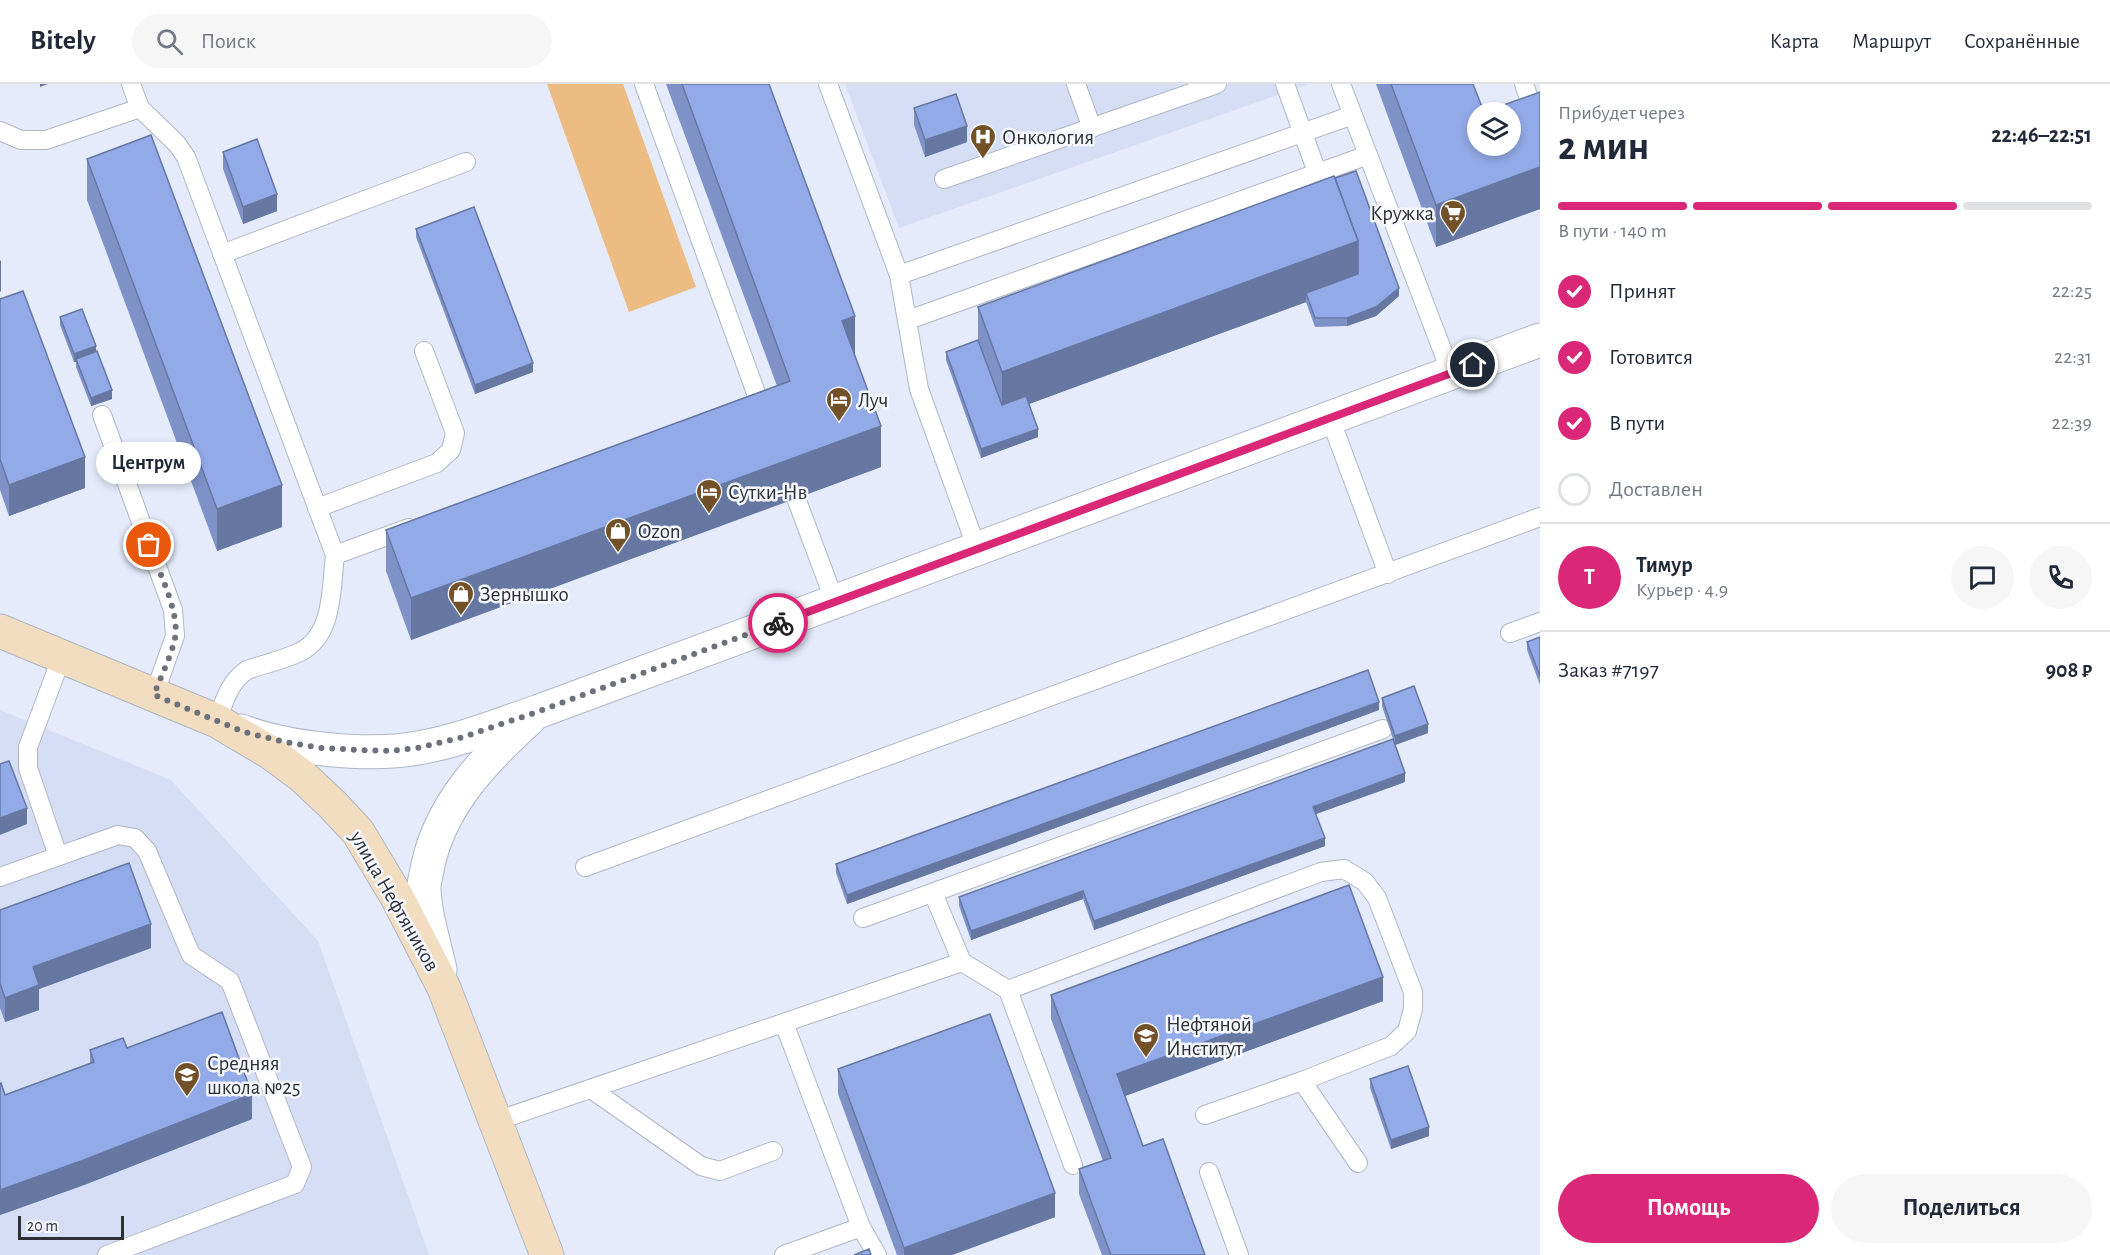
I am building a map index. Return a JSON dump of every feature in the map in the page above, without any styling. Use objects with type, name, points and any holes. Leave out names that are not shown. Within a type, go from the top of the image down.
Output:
[{"type":"main road","name":"улица Нефтяников","points":[[0,630],[217,721],[271,753],[302,776],[358,832],[392,888],[444,988],[547,1255]]},
{"type":"street","points":[[217,721],[244,732],[322,748],[391,751],[417,748],[460,738],[537,712],[1540,340]]},
{"type":"street","points":[[444,988],[424,887],[432,848],[453,802],[475,772],[499,746],[537,712]]},
{"type":"lane","points":[[131,84],[140,108],[177,144],[186,157],[335,555],[328,615],[320,635],[302,651],[247,670],[239,675],[232,683],[217,721]]},
{"type":"lane","points":[[644,84],[752,401],[770,430]]},
{"type":"lane","points":[[828,84],[899,275],[919,388],[977,549]]},
{"type":"lane","points":[[1076,84],[1092,128]]},
{"type":"lane","points":[[944,179],[1217,84]]},
{"type":"lane","points":[[1285,84],[1317,172]]},
{"type":"lane","points":[[1341,84],[1451,373]]},
{"type":"lane","points":[[1531,92],[1540,130]]},
{"type":"lane","points":[[0,131],[21,140],[46,140],[140,108]]},
{"type":"lane","points":[[899,275],[1353,115]]},
{"type":"lane","points":[[908,320],[1368,154]]},
{"type":"lane","points":[[222,254],[466,162]]},
{"type":"lane","points":[[317,508],[437,463],[451,450],[455,433],[424,351]]},
{"type":"lane","points":[[102,415],[173,610],[175,636],[154,695]]},
{"type":"lane","points":[[1330,418],[1388,574]]},
{"type":"lane","points":[[796,498],[835,602]]},
{"type":"lane","points":[[585,867],[1540,517]]},
{"type":"lane","points":[[335,555],[424,522]]},
{"type":"lane","points":[[1510,633],[1540,622]]},
{"type":"lane","points":[[57,856],[28,768],[28,747],[62,656]]},
{"type":"lane","points":[[863,918],[1383,729]]},
{"type":"lane","points":[[0,877],[118,835],[135,838],[147,851],[191,955],[230,981],[302,1167],[295,1184],[107,1255]]},
{"type":"lane","points":[[1008,990],[1321,872],[1344,869],[1365,882],[1377,898],[1413,992],[1413,1009],[1407,1031],[1391,1046],[1302,1081],[1205,1115]]},
{"type":"lane","points":[[933,892],[962,962],[1008,990],[1073,1166]]},
{"type":"lane","points":[[496,1121],[962,962]]},
{"type":"lane","points":[[784,1023],[861,1227],[877,1255]]},
{"type":"lane","points":[[1302,1081],[1358,1163]]},
{"type":"lane","points":[[591,1089],[701,1166],[720,1171],[772,1151]]},
{"type":"lane","points":[[1209,1172],[1239,1255]]},
{"type":"lane","points":[[784,1255],[861,1227]]},
{"type":"shaded area","points":[[547,84],[623,84],[696,287],[629,312]]},
{"type":"shaded area","name":"Онкология","points":[[845,84],[1309,84],[899,228]]},
{"type":"shaded area","name":"Средняя школа №25","points":[[0,710],[171,780],[318,941],[429,1255],[0,1255]]},
{"type":"building","points":[[682,84],[769,84],[855,316],[842,321],[881,426],[411,598],[386,530],[790,381]]},
{"type":"building","points":[[1391,84],[1473,84],[1480,102],[1467,102],[1467,156],[1521,156],[1521,102],[1512,102],[1540,92],[1540,167],[1436,205]]},
{"type":"building","points":[[956,94],[967,126],[925,140],[914,108]]},
{"type":"building","points":[[151,135],[282,485],[217,509],[87,159]]},
{"type":"building","points":[[257,139],[277,194],[243,207],[223,152]]},
{"type":"building","points":[[1356,171],[1399,288],[1376,307],[1347,318],[1315,318],[1306,293],[1358,274],[1358,241],[1335,178]]},
{"type":"building","points":[[1334,176],[1358,241],[1002,372],[978,307]]},
{"type":"building","points":[[474,207],[533,363],[475,385],[416,229]]},
{"type":"building","points":[[23,291],[85,457],[9,485],[0,459],[0,299]]},
{"type":"building","points":[[82,309],[96,346],[74,354],[60,317]]},
{"type":"building","points":[[978,340],[1002,405],[1026,396],[1038,429],[981,449],[946,352]]},
{"type":"building","points":[[97,351],[112,390],[91,398],[76,359]]},
{"type":"building","points":[[1540,637],[1540,676],[1527,642]]},
{"type":"building","points":[[1368,670],[1379,702],[847,895],[836,864]]},
{"type":"building","points":[[1414,686],[1428,724],[1395,736],[1382,698]]},
{"type":"building","points":[[1393,739],[1405,773],[1313,807],[1325,838],[1094,921],[1083,891],[971,931],[959,897]]},
{"type":"building","points":[[9,761],[27,808],[0,818],[0,764]]},
{"type":"building","points":[[129,863],[151,924],[33,967],[39,985],[5,998],[0,983],[0,910]]},
{"type":"building","name":"Нефтяной Институт","points":[[1349,885],[1383,977],[1117,1074],[1143,1146],[1163,1139],[1205,1255],[1111,1255],[1079,1169],[1111,1158],[1051,995]]},
{"type":"building","points":[[222,1012],[252,1094],[84,1160],[0,1190],[1,1083],[5,1095],[94,1062],[90,1050],[123,1038],[127,1048]]},
{"type":"building","points":[[990,1014],[1055,1193],[904,1248],[838,1069]]},
{"type":"building","points":[[1408,1066],[1429,1127],[1391,1140],[1370,1079]]},
{"type":"building","points":[[869,1249],[871,1255],[854,1255]]},
{"type":"way so far","points":[[149,545],[173,610],[176,627],[172,648],[154,695],[244,732],[322,748],[391,751],[417,748],[460,738],[778,623]]},
{"type":"place","name":"Онкология","points":[[983,160]]},
{"type":"place","name":"Кружка","points":[[1453,236]]},
{"type":"place","name":"Луч","points":[[839,423]]},
{"type":"place","name":"Сутки-Нв","points":[[709,515]]},
{"type":"place","name":"Центрум","points":[[149,545]]},
{"type":"place","name":"Ozon","points":[[618,554]]},
{"type":"place","name":"Зернышко","points":[[461,617]]},
{"type":"place","name":"Нефтяной Институт","points":[[1146,1059]]},
{"type":"place","name":"Средняя школа №25","points":[[187,1098]]},
{"type":"route","points":[[778,623],[1473,365]]}]
